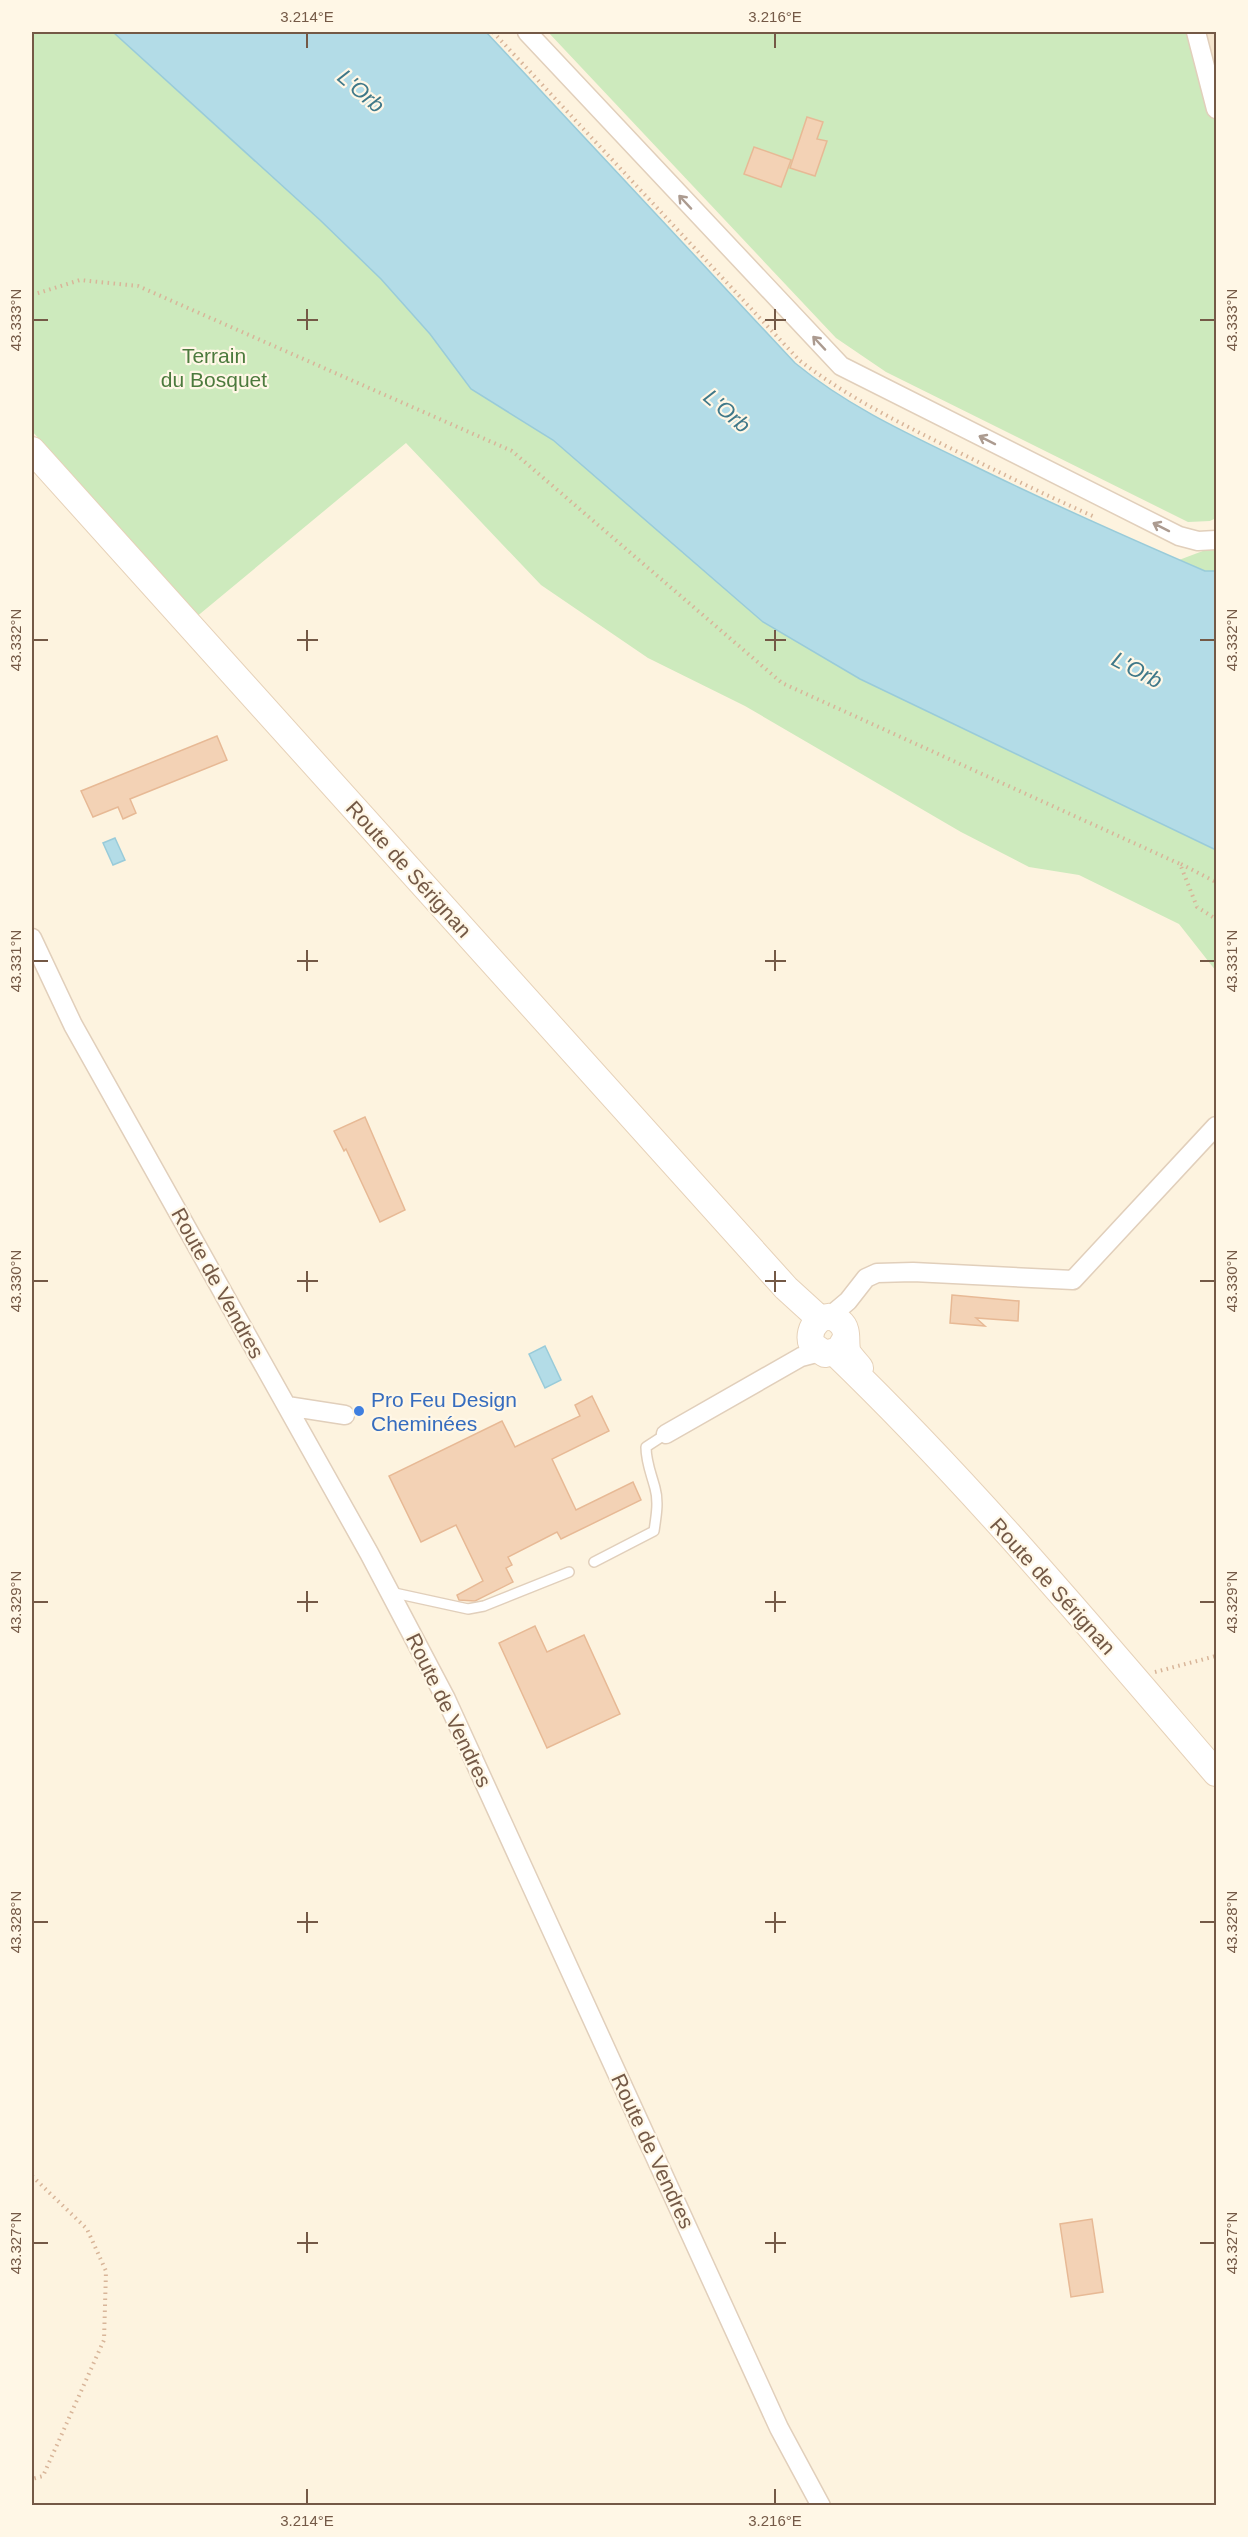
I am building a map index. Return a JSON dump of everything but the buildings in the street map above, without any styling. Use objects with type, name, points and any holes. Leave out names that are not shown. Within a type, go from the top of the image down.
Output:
[{"type":"main road","name":"Route de Sérignan","points":[[32,450],[786,1288],[1134,1677],[1216,1773]]},
{"type":"street","points":[[527,32],[841,366],[1179,536],[1198,541],[1216,540]]},
{"type":"street","points":[[1196,32],[1216,109]]},
{"type":"street","name":"Route de Vendres","points":[[32,938],[73,1025],[390,1592],[446,1699],[779,2428],[821,2505]]},
{"type":"street","points":[[666,1434],[826,1333],[866,1278],[877,1273],[913,1272],[1073,1280],[1216,1126]]},
{"type":"street","points":[[287,1406],[345,1415]]},
{"type":"lane","points":[[594,1562],[654,1531],[657,1513],[656,1490],[646,1464],[646,1447],[666,1434]]},
{"type":"lane","points":[[390,1592],[468,1609],[484,1606],[569,1572]]},
{"type":"path","points":[[32,295],[80,280],[138,286],[512,451],[782,683],[1216,882]]},
{"type":"path","points":[[1180,864],[1197,908],[1216,919]]},
{"type":"path","points":[[1134,1677],[1216,1656]]},
{"type":"path","points":[[32,2176],[87,2229],[106,2271],[104,2340],[43,2476],[32,2479]]},
{"type":"shaded area","points":[[1192,32],[1216,32],[1216,127]]},
{"type":"green space","name":"Terrain du Bosquet","points":[[32,32],[113,32],[320,220],[381,279],[430,334],[471,389],[553,440],[763,622],[860,679],[1216,850],[1216,971],[1179,924],[1079,875],[1029,867],[961,832],[745,706],[648,658],[541,585],[406,443],[195,618],[32,431]]},
{"type":"green space","points":[[548,32],[1192,32],[1216,127],[1216,518],[1210,521],[1188,522],[886,372],[836,338]]},
{"type":"green space","points":[[1216,546],[1216,571],[1205,571],[1179,560]]},
{"type":"water","name":"L'Orb","points":[[113,32],[486,32],[795,363],[814,378],[855,405],[919,439],[1205,571],[1216,571],[1216,850],[860,679],[763,622],[553,440],[471,389],[430,334],[381,279],[320,220]]},
{"type":"water","points":[[115,838],[125,860],[113,865],[103,843]]},
{"type":"water","points":[[545,1346],[561,1380],[545,1388],[529,1354]]},
{"type":"place","name":"Pro Feu Design Cheminées","points":[[359,1411]]}]
